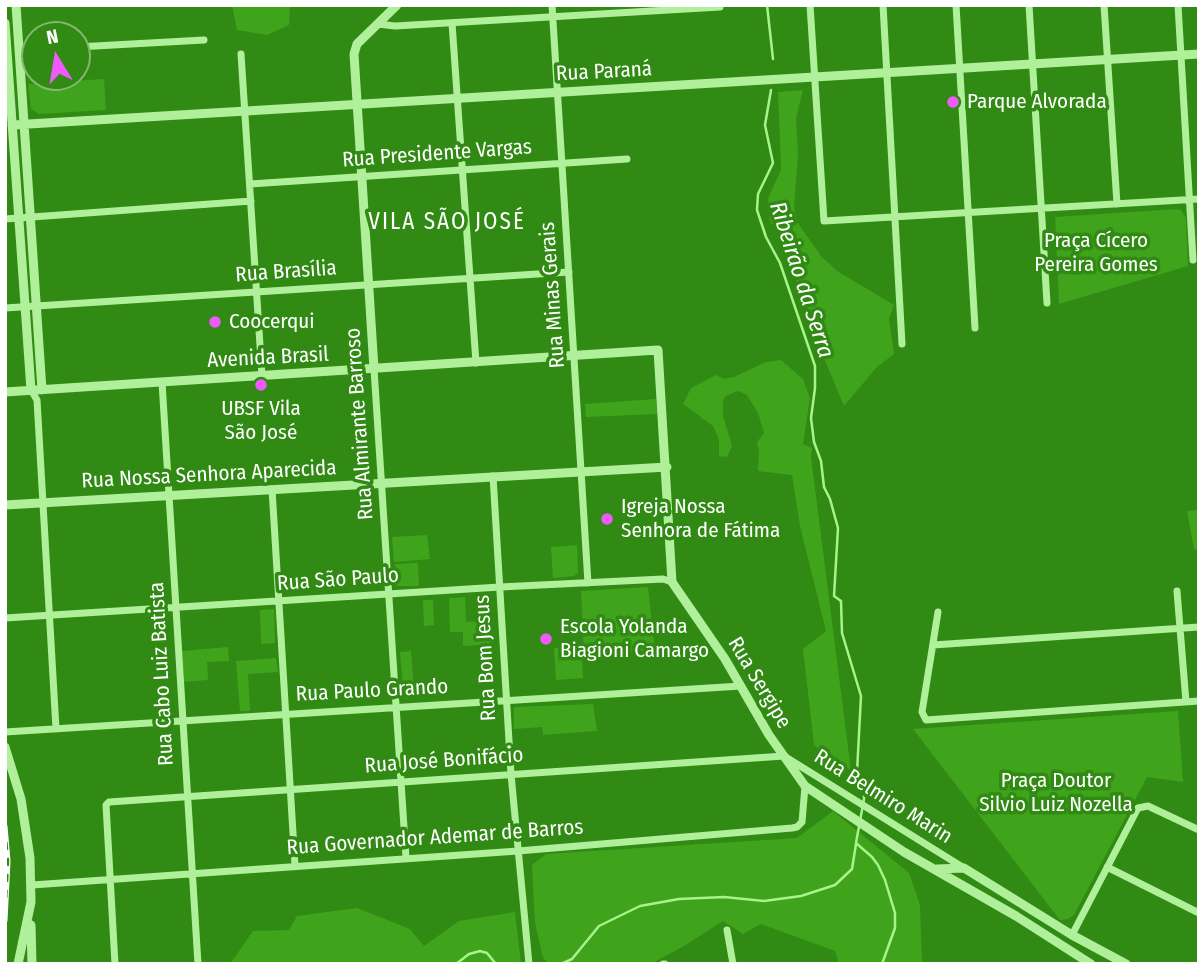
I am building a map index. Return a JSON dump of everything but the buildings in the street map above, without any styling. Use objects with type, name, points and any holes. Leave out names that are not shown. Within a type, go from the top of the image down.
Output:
[{"type":"street","points":[[16,5],[42,390],[37,400]]},
{"type":"street","name":"Rua Almirante Barroso","points":[[397,5],[354,48],[406,858]]},
{"type":"street","name":"Rua Minas Gerais","points":[[552,5],[588,583]]},
{"type":"street","points":[[810,5],[824,221],[1199,200]]},
{"type":"street","points":[[883,5],[902,344]]},
{"type":"street","points":[[956,5],[975,328]]},
{"type":"street","points":[[1029,5],[1047,303]]},
{"type":"street","points":[[1104,5],[1117,204]]},
{"type":"street","points":[[1178,5],[1193,260]]},
{"type":"street","points":[[379,24],[395,26],[720,7]]},
{"type":"street","points":[[452,23],[476,363]]},
{"type":"street","points":[[18,33],[5,26],[31,390],[37,400],[56,729]]},
{"type":"street","points":[[91,46],[204,40]]},
{"type":"street","points":[[7,45],[14,51],[19,51]]},
{"type":"street","points":[[241,54],[262,376]]},
{"type":"street","name":"Rua Paraná","points":[[12,125],[1199,54]]},
{"type":"street","name":"Rua Presidente Vargas","points":[[250,184],[627,159]]},
{"type":"street","points":[[5,219],[251,201]]},
{"type":"street","name":"Rua Brasília","points":[[5,308],[569,272]]},
{"type":"street","name":"Avenida Brasil","points":[[5,392],[658,350],[667,467]]},
{"type":"street","name":"Rua Cabo Luiz Batista","points":[[162,382],[198,964]]},
{"type":"street","points":[[667,467],[672,582]]},
{"type":"street","name":"Rua Nossa Senhora Aparecida","points":[[5,505],[667,467]]},
{"type":"street","name":"Rua Bom Jesus","points":[[493,476],[511,774],[529,964]]},
{"type":"street","points":[[272,489],[295,866]]},
{"type":"street","name":"Rua São Paulo","points":[[5,618],[500,587],[663,579],[672,582]]},
{"type":"street","name":"Rua Sergipe","points":[[672,582],[741,686],[769,735],[805,786]]},
{"type":"street","points":[[1177,591],[1186,702]]},
{"type":"street","points":[[938,612],[922,712],[923,718],[930,721],[1199,701]]},
{"type":"street","points":[[933,645],[1199,627]]},
{"type":"street","name":"Rua Paulo Grando","points":[[5,732],[741,686]]},
{"type":"street","points":[[5,747],[20,799],[30,858],[32,964]]},
{"type":"street","name":"Rua José Bonifácio","points":[[111,879],[107,803],[784,756]]},
{"type":"street","name":"Rua Belmiro Marin","points":[[784,756],[1072,935],[1126,964]]},
{"type":"street","points":[[805,786],[904,852],[935,869]]},
{"type":"street","name":"Rua Governador Ademar de Barros","points":[[32,885],[518,851],[792,828],[802,822],[805,786]]},
{"type":"street","points":[[1072,935],[1135,812],[1142,806],[1148,806],[1199,830]]},
{"type":"street","points":[[1107,867],[1199,913]]},
{"type":"street","name":"Rua Belmiro Marin","points":[[935,869],[964,868]]},
{"type":"street","name":"Rua Belmiro Marin","points":[[935,869],[1091,964]]},
{"type":"street","points":[[111,879],[115,964]]},
{"type":"street","points":[[21,964],[30,909]]},
{"type":"street","points":[[727,930],[733,964]]},
{"type":"green space","points":[[232,5],[290,5],[289,25],[267,35],[237,30]]},
{"type":"green space","points":[[104,79],[106,110],[39,114],[31,109],[29,91],[91,91],[91,80]]},
{"type":"green space","points":[[803,90],[796,118],[798,155],[794,207],[797,222],[821,256],[837,271],[894,305],[889,319],[894,354],[877,367],[844,406],[812,330],[785,245],[770,221],[768,198],[781,170],[778,92]]},
{"type":"green space","name":"Praça Cícero Pereira Gomes","points":[[1181,210],[1186,218],[1188,266],[1059,304],[1055,217]]},
{"type":"green space","points":[[781,360],[803,379],[810,398],[803,444],[812,448],[851,771],[814,745],[803,649],[826,631],[800,526],[792,475],[758,471],[757,442],[764,433],[758,413],[747,395],[739,391],[726,396],[723,401],[723,416],[732,446],[727,457],[719,456],[719,440],[713,426],[683,404],[691,388],[716,375],[724,379],[734,377],[766,362]]},
{"type":"green space","points":[[656,399],[657,414],[586,417],[585,404]]},
{"type":"green space","points":[[1199,510],[1199,549],[1194,550],[1187,511]]},
{"type":"green space","points":[[427,535],[430,559],[394,562],[392,537]]},
{"type":"green space","points":[[577,545],[578,573],[574,576],[553,578],[551,547]]},
{"type":"green space","points":[[418,563],[419,586],[395,586],[395,564]]},
{"type":"green space","points":[[648,587],[655,652],[584,655],[581,591]]},
{"type":"green space","points":[[465,597],[466,622],[493,621],[494,644],[463,646],[463,632],[450,632],[449,598]]},
{"type":"green space","points":[[423,600],[433,600],[434,625],[424,626]]},
{"type":"green space","points":[[274,609],[275,643],[261,644],[260,610]]},
{"type":"green space","points":[[581,646],[583,678],[556,680],[554,648]]},
{"type":"green space","points":[[228,647],[229,661],[207,662],[208,680],[184,682],[182,651]]},
{"type":"green space","points":[[411,651],[415,698],[404,699],[400,652]]},
{"type":"green space","points":[[276,658],[278,672],[248,674],[250,711],[240,711],[236,661]]},
{"type":"green space","points":[[593,704],[597,731],[543,735],[542,727],[514,729],[514,707]]},
{"type":"green space","name":"Praça Doutor Silvio Luiz Nozella","points":[[1178,711],[1183,782],[1147,777],[1074,915],[1060,920],[913,729]]},
{"type":"green space","points":[[833,811],[909,873],[920,905],[922,964],[839,964],[835,951],[761,924],[743,934],[723,921],[651,964],[550,964],[543,958],[535,923],[532,865],[546,854],[797,838]]},
{"type":"green space","points":[[357,908],[410,929],[424,946],[459,921],[515,912],[521,964],[230,964],[253,931],[289,930],[297,916]]},
{"type":"waterway","name":"Ribeirão da Serra","points":[[767,5],[773,59]]},
{"type":"waterway","name":"Ribeirão da Serra","points":[[771,90],[765,125],[773,163],[758,194],[757,210],[766,237],[780,263],[815,366],[811,418],[814,442],[821,461],[824,487],[838,528],[834,596],[841,601],[842,633],[861,696],[857,772],[864,788],[864,799],[856,843],[878,865],[895,913],[895,928],[882,964]]},
{"type":"waterway","points":[[561,964],[572,959],[599,926],[640,906],[679,899],[724,897],[764,901],[801,896],[835,885],[852,869],[856,844]]},
{"type":"waterway","points":[[456,964],[469,954],[480,951],[487,953],[496,964]]},
{"type":"railway","points":[[5,826],[8,861],[5,921]]},
{"type":"place","name":"Parque Alvorada","points":[[953,102]]},
{"type":"place","name":"Coocerqui","points":[[215,322]]},
{"type":"place","name":"UBSF Vila São José","points":[[261,385]]},
{"type":"place","name":"Igreja Nossa Senhora de Fátima","points":[[607,519]]},
{"type":"place","name":"Escola Yolanda Biagioni Camargo","points":[[546,639]]},
{"type":"district","name":"VILA SÃO JOSÉ","points":[[447,223]]}]
